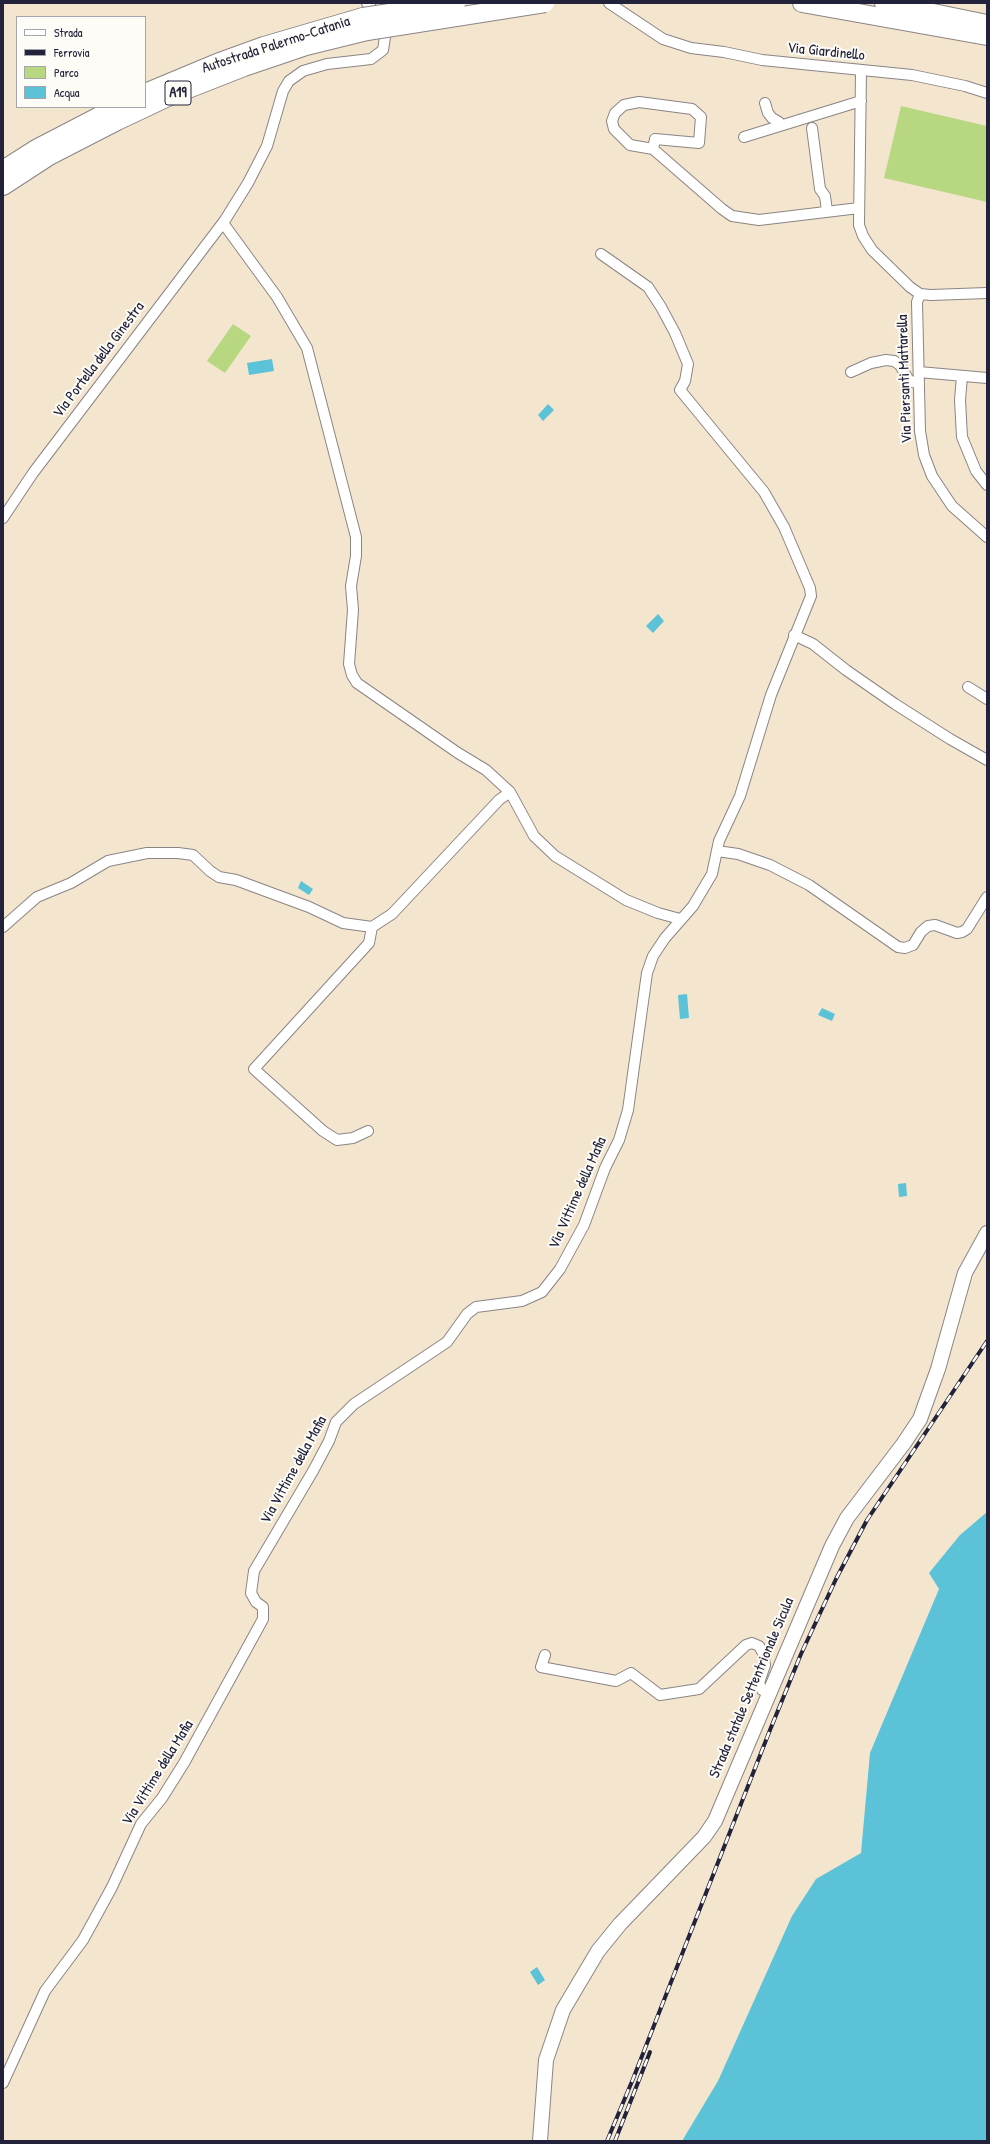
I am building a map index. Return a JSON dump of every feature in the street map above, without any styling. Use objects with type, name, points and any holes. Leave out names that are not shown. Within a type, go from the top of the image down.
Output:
[{"type":"highway","name":"A19","points":[[366,17],[456,3]]},
{"type":"highway","name":"A19","points":[[366,17],[545,3]]},
{"type":"highway","points":[[802,3],[987,36]]},
{"type":"highway","points":[[884,3],[987,24]]},
{"type":"highway","name":"Autostrada Palermo-Catania","points":[[146,93],[184,76],[264,46],[366,17]]},
{"type":"highway","name":"Autostrada Palermo-Catania","points":[[146,107],[170,96],[244,67],[306,46],[366,17]]},
{"type":"highway","points":[[3,170],[43,146],[115,108]]},
{"type":"highway","name":"Autostrada Palermo-Catania","points":[[3,186],[49,156],[145,108]]},
{"type":"main road","name":"Strada statale Settentrionale Sicula","points":[[540,2141],[546,2060],[563,2010],[586,1968],[620,1924],[704,1838],[715,1821],[832,1546],[847,1518],[920,1419],[938,1368],[965,1273],[987,1233]]},
{"type":"street","name":"Via Giardinello","points":[[609,3],[663,39],[690,48],[724,52],[762,60],[912,75],[965,86],[987,93]]},
{"type":"street","name":"Via Portella della Ginestra","points":[[3,518],[33,473],[223,223],[248,183],[267,146],[283,91],[289,81],[295,75],[303,71],[327,64],[371,59],[383,50],[385,37],[379,17],[366,17]]},
{"type":"street","points":[[861,71],[859,225],[863,236],[872,250],[910,287],[920,294],[987,293]]},
{"type":"street","points":[[744,137],[861,101]]},
{"type":"street","points":[[653,149],[655,139],[699,143],[701,117],[692,109],[639,102],[624,105],[615,113],[612,121],[614,129],[630,145],[653,149],[732,216],[759,220],[859,208]]},
{"type":"street","points":[[765,103],[768,113],[772,118],[779,122],[780,126]]},
{"type":"street","points":[[812,128],[820,188],[825,196],[827,212]]},
{"type":"street","points":[[223,223],[277,297],[307,348],[356,537],[356,556],[351,586],[353,610],[349,664],[352,675],[363,687],[458,753],[486,770],[510,792],[534,836],[555,856],[626,900],[658,913],[680,919]]},
{"type":"street","name":"Via Vittime della Mafia","points":[[3,2083],[45,1991],[83,1940],[112,1887],[141,1824],[162,1798],[184,1763],[263,1619],[263,1607],[256,1602],[251,1593],[254,1571],[315,1467],[329,1441],[336,1422],[354,1404],[447,1342],[467,1314],[476,1307],[522,1301],[542,1292],[560,1268],[584,1225],[605,1168],[619,1140],[628,1110],[647,973],[653,956],[680,919],[693,906],[712,874],[717,851],[724,830],[740,796],[771,694],[811,596],[810,588],[784,527],[764,492],[745,467],[680,390],[685,381],[688,364],[676,333],[662,307],[648,287],[601,254]]},
{"type":"street","name":"Via Piersanti Mattarella","points":[[920,294],[917,302],[920,431],[924,455],[932,476],[952,506],[987,537]]},
{"type":"street","points":[[851,372],[871,363],[886,360],[900,365],[908,379],[912,382],[919,383]]},
{"type":"street","points":[[919,372],[987,378]]},
{"type":"street","points":[[962,376],[960,400],[962,438],[976,471],[987,485]]},
{"type":"street","points":[[794,635],[813,644],[846,670],[895,704],[950,739],[987,760]]},
{"type":"street","points":[[968,687],[987,699]]},
{"type":"street","points":[[3,927],[37,897],[71,883],[108,861],[147,853],[178,852],[192,855],[219,877],[236,880],[343,922],[372,927],[392,914],[499,800],[510,792]]},
{"type":"street","points":[[717,851],[738,854],[770,865],[809,885],[898,946],[905,948],[913,944],[921,932],[928,926],[935,925],[957,933],[962,932],[966,929],[987,897]]},
{"type":"street","points":[[368,1131],[353,1138],[337,1140],[323,1131],[254,1069],[369,943],[372,927]]},
{"type":"street","points":[[545,1655],[541,1667],[616,1681],[631,1673],[660,1694],[699,1689],[746,1645],[752,1643],[759,1646],[763,1653],[764,1665],[759,1683],[762,1690],[769,1693]]},
{"type":"green space","points":[[901,106],[987,126],[987,202],[884,178]]},
{"type":"green space","points":[[233,324],[251,336],[225,373],[207,361]]},
{"type":"water","points":[[272,359],[274,371],[249,375],[247,363]]},
{"type":"water","points":[[548,404],[554,410],[543,421],[538,415]]},
{"type":"water","points":[[658,614],[664,621],[653,633],[646,626]]},
{"type":"water","points":[[301,881],[313,889],[309,895],[298,888]]},
{"type":"water","points":[[687,994],[689,1018],[680,1019],[678,995]]},
{"type":"water","points":[[822,1008],[835,1014],[832,1021],[818,1015]]},
{"type":"water","points":[[906,1183],[907,1196],[899,1197],[898,1184]]},
{"type":"water","points":[[987,1512],[987,2141],[682,2141],[718,2081],[792,1916],[816,1879],[861,1853],[870,1753],[939,1589],[929,1573],[960,1535]]},
{"type":"water","points":[[537,1967],[545,1980],[538,1985],[530,1972]]},
{"type":"railway","points":[[607,2141],[633,2079],[770,1730],[801,1654],[836,1579],[867,1520],[987,1341]]},
{"type":"railway","points":[[615,2141],[650,2052]]}]
